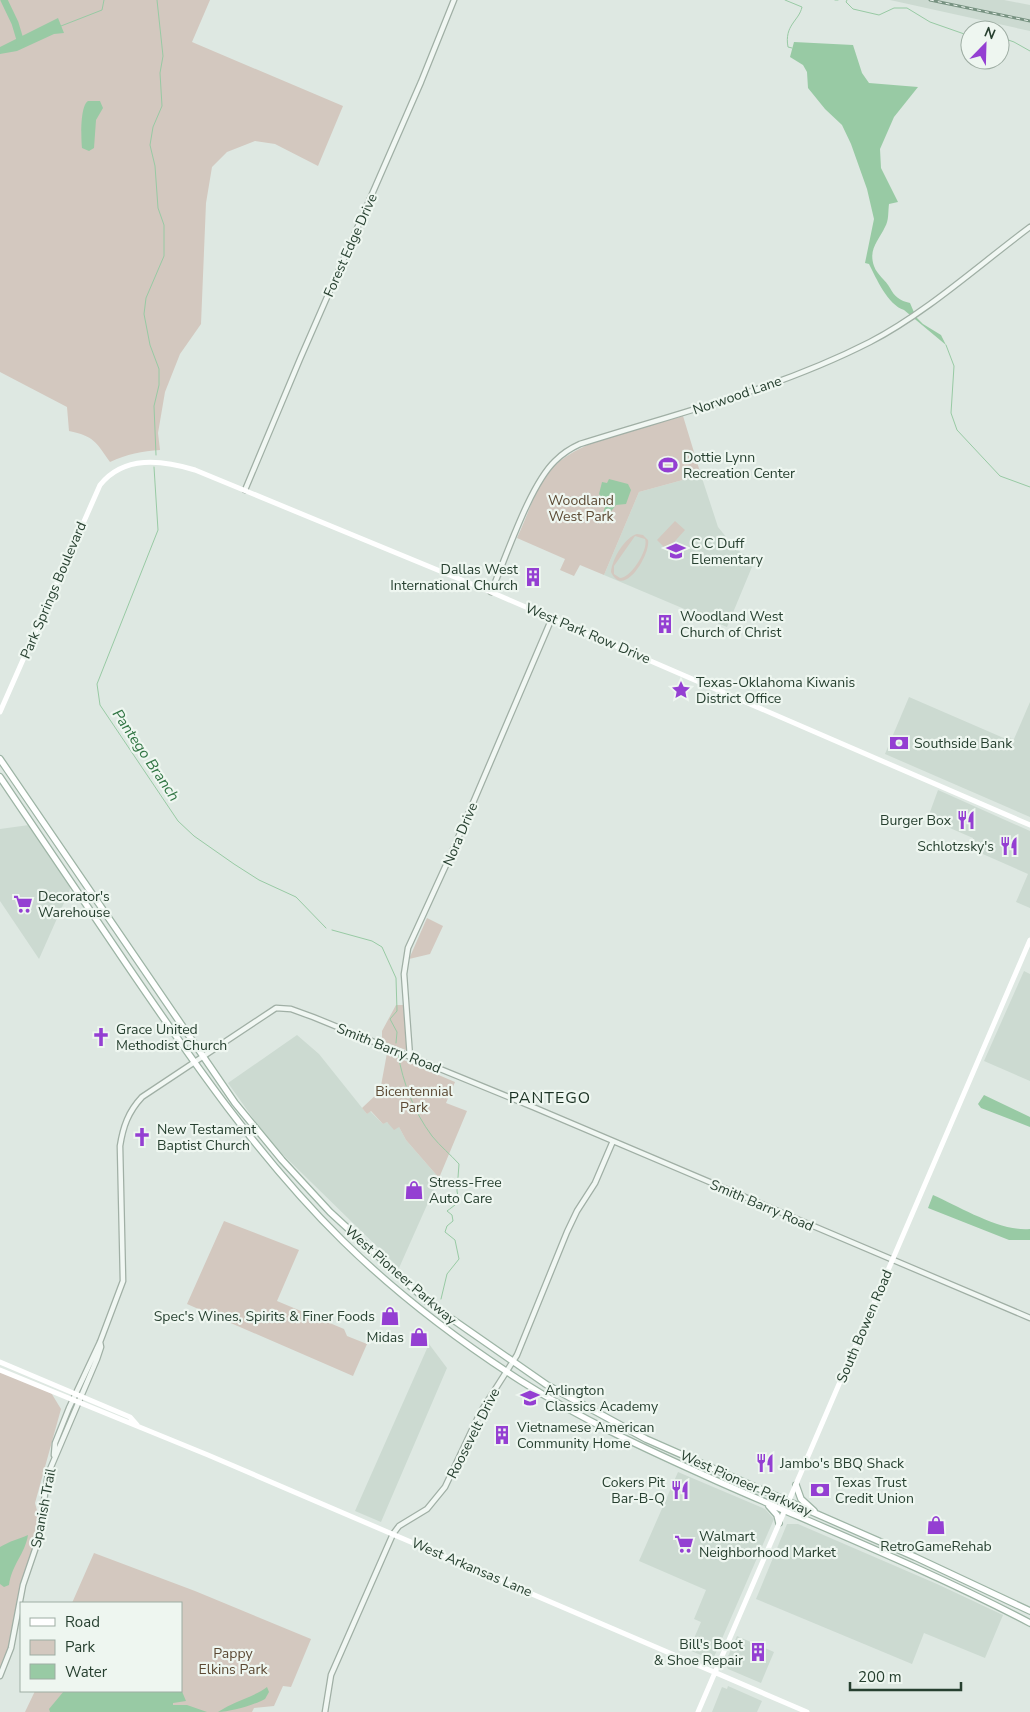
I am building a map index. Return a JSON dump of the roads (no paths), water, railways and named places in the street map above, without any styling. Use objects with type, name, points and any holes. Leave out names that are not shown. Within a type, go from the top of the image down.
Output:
[{"type":"main road","name":"West Park Row Drive","points":[[112,472],[134,463],[168,463],[195,470],[492,592],[1030,825]]},
{"type":"main road","name":"Park Springs Boulevard","points":[[0,712],[95,493],[112,472]]},
{"type":"main road","points":[[0,754],[1,761]]},
{"type":"main road","name":"West Pioneer Parkway","points":[[1,761],[202,1058],[235,1103],[265,1140],[340,1222],[430,1303],[513,1362],[561,1393],[646,1439],[789,1501],[1030,1611]]},
{"type":"main road","name":"West Pioneer Parkway","points":[[0,777],[194,1063],[232,1115],[271,1162],[343,1241],[419,1307],[461,1340],[507,1371],[569,1408],[655,1454],[887,1556],[1030,1623]]},
{"type":"main road","name":"South Bowen Road","points":[[698,1712],[1030,940]]},
{"type":"main road","name":"West Arkansas Lane","points":[[0,1362],[130,1417],[137,1425]]},
{"type":"main road","name":"West Arkansas Lane","points":[[0,1370],[72,1401],[127,1423],[137,1425],[807,1712]]},
{"type":"main road","points":[[796,1485],[801,1499],[820,1516]]},
{"type":"main road","points":[[764,1502],[772,1508],[779,1523]]},
{"type":"main road","points":[[887,1556],[893,1548]]},
{"type":"street","name":"Forest Edge Drive","points":[[245,490],[421,82],[454,0]]},
{"type":"street","name":"Norwood Lane","points":[[492,592],[540,481],[555,461],[568,450],[588,442],[751,393],[818,366],[870,342],[907,319],[1030,227]]},
{"type":"street","name":"Nora Drive","points":[[410,1057],[404,974],[408,948],[452,852],[552,618]]},
{"type":"street","name":"Smith Barry Road","points":[[120,1146],[122,1130],[134,1105],[142,1097],[276,1008],[282,1007],[410,1057],[1030,1318]]},
{"type":"street","name":"Roosevelt Drive","points":[[325,1712],[331,1675],[393,1534],[399,1526],[426,1509],[437,1499],[445,1487],[480,1413],[513,1362],[567,1232],[577,1211],[595,1183],[613,1142]]},
{"type":"street","name":"Spanish Trail","points":[[0,1676],[11,1648],[22,1585],[38,1541],[46,1485],[56,1444],[72,1401],[100,1342],[122,1288],[124,1274],[120,1146]]},
{"type":"street","name":"Spanish Trail","points":[[54,1455],[99,1353],[100,1342]]},
{"type":"water","points":[[58,18],[64,33],[54,34],[17,51],[0,54],[0,47]]},
{"type":"water","points":[[794,42],[853,45],[862,73],[869,83],[918,87],[894,117],[880,149],[881,168],[898,202],[889,204],[887,222],[872,255],[875,269],[893,293],[898,298],[910,303],[916,317],[923,324],[941,335],[946,345],[893,303],[883,290],[869,264],[865,263],[874,219],[867,189],[842,125],[825,109],[808,88],[807,72],[803,65],[790,57]]},
{"type":"water","points":[[88,101],[100,101],[103,108],[96,120],[94,148],[89,151],[82,148],[81,137],[82,115],[85,104]]},
{"type":"water","points":[[609,479],[628,484],[631,490],[626,504],[616,505],[609,514],[603,513],[605,507],[595,502],[597,496],[601,497],[599,494],[602,482],[607,483]]},
{"type":"water","points":[[984,1095],[1030,1117],[1030,1127],[981,1108],[978,1104]]},
{"type":"water","points":[[933,1195],[994,1223],[1006,1227],[1030,1229],[1030,1240],[1009,1240],[928,1208]]},
{"type":"water","points":[[28,1535],[9,1585],[4,1587],[0,1584],[0,1547]]},
{"type":"water","points":[[267,1687],[269,1692],[265,1699],[242,1708],[218,1712],[255,1694]]},
{"type":"water","points":[[182,1691],[186,1701],[173,1703],[173,1705],[187,1705],[207,1712],[50,1712],[49,1709],[63,1692]]},
{"type":"waterway","points":[[4,0],[15,23],[21,43],[19,44]]},
{"type":"waterway","points":[[61,26],[102,10],[104,0]]},
{"type":"waterway","name":"Pantego Branch","points":[[156,455],[154,406],[159,385],[159,369],[150,345],[144,314],[146,298],[164,256],[164,225],[158,208],[155,166],[150,145],[153,127],[162,106],[160,73],[163,56],[157,0]]},
{"type":"waterway","points":[[785,0],[802,7],[788,33],[788,47],[792,48]]},
{"type":"waterway","points":[[847,0],[846,2],[853,9],[879,15],[894,8],[907,8],[930,22],[960,32]]},
{"type":"waterway","points":[[1010,41],[1030,51]]},
{"type":"waterway","points":[[946,345],[954,366],[951,413],[957,430],[1000,476],[1030,487]]},
{"type":"waterway","name":"Pantego Branch","points":[[154,467],[158,530],[97,684],[100,705],[178,821],[194,836],[234,864],[259,880],[296,897],[326,928]]},
{"type":"waterway","name":"Pantego Branch","points":[[332,930],[372,941],[382,947],[396,978],[397,1011],[390,1019],[397,1032],[396,1043]]},
{"type":"waterway","name":"Pantego Branch","points":[[398,1054],[406,1086],[420,1117],[432,1136],[459,1164],[457,1191],[459,1202],[447,1211],[452,1215],[453,1221],[447,1226],[445,1232],[455,1240],[459,1259],[447,1274],[441,1299]]},
{"type":"railway","points":[[930,0],[1030,21]]},
{"type":"place","name":"Dottie Lynn Recreation Center","points":[[668,465]]},
{"type":"place","name":"C C Duff Elementary","points":[[676,551]]},
{"type":"place","name":"Dallas West International Church","points":[[533,577]]},
{"type":"place","name":"Woodland West Church of Christ","points":[[665,624]]},
{"type":"place","name":"Texas-Oklahoma Kiwanis District Office","points":[[681,690]]},
{"type":"place","name":"Southside Bank","points":[[899,743]]},
{"type":"place","name":"Burger Box","points":[[966,820]]},
{"type":"place","name":"Schlotzsky's","points":[[1009,846]]},
{"type":"place","name":"Decorator's Warehouse","points":[[23,904]]},
{"type":"place","name":"Grace United Methodist Church","points":[[101,1037]]},
{"type":"place","name":"New Testament Baptist Church","points":[[142,1137]]},
{"type":"place","name":"Stress-Free Auto Care","points":[[414,1190]]},
{"type":"place","name":"Spec's Wines, Spirits & Finer Foods","points":[[390,1316]]},
{"type":"place","name":"Midas","points":[[419,1337]]},
{"type":"place","name":"Arlington Classics Academy","points":[[530,1398]]},
{"type":"place","name":"Vietnamese American Community Home","points":[[502,1435]]},
{"type":"place","name":"Jambo's BBQ Shack","points":[[765,1463]]},
{"type":"place","name":"Cokers Pit Bar-B-Q","points":[[680,1490]]},
{"type":"place","name":"Texas Trust Credit Union","points":[[820,1490]]},
{"type":"place","name":"RetroGameRehab","points":[[936,1525]]},
{"type":"place","name":"Walmart Neighborhood Market","points":[[684,1544]]},
{"type":"place","name":"Bill's Boot & Shoe Repair","points":[[758,1652]]},
{"type":"district","name":"PANTEGO","points":[[550,1097]]},
{"type":"park label","name":"Woodland West Park","points":[[581,508]]},
{"type":"park label","name":"Bicentennial Park","points":[[414,1100]]},
{"type":"park label","name":"Pappy Elkins Park","points":[[233,1662]]}]
